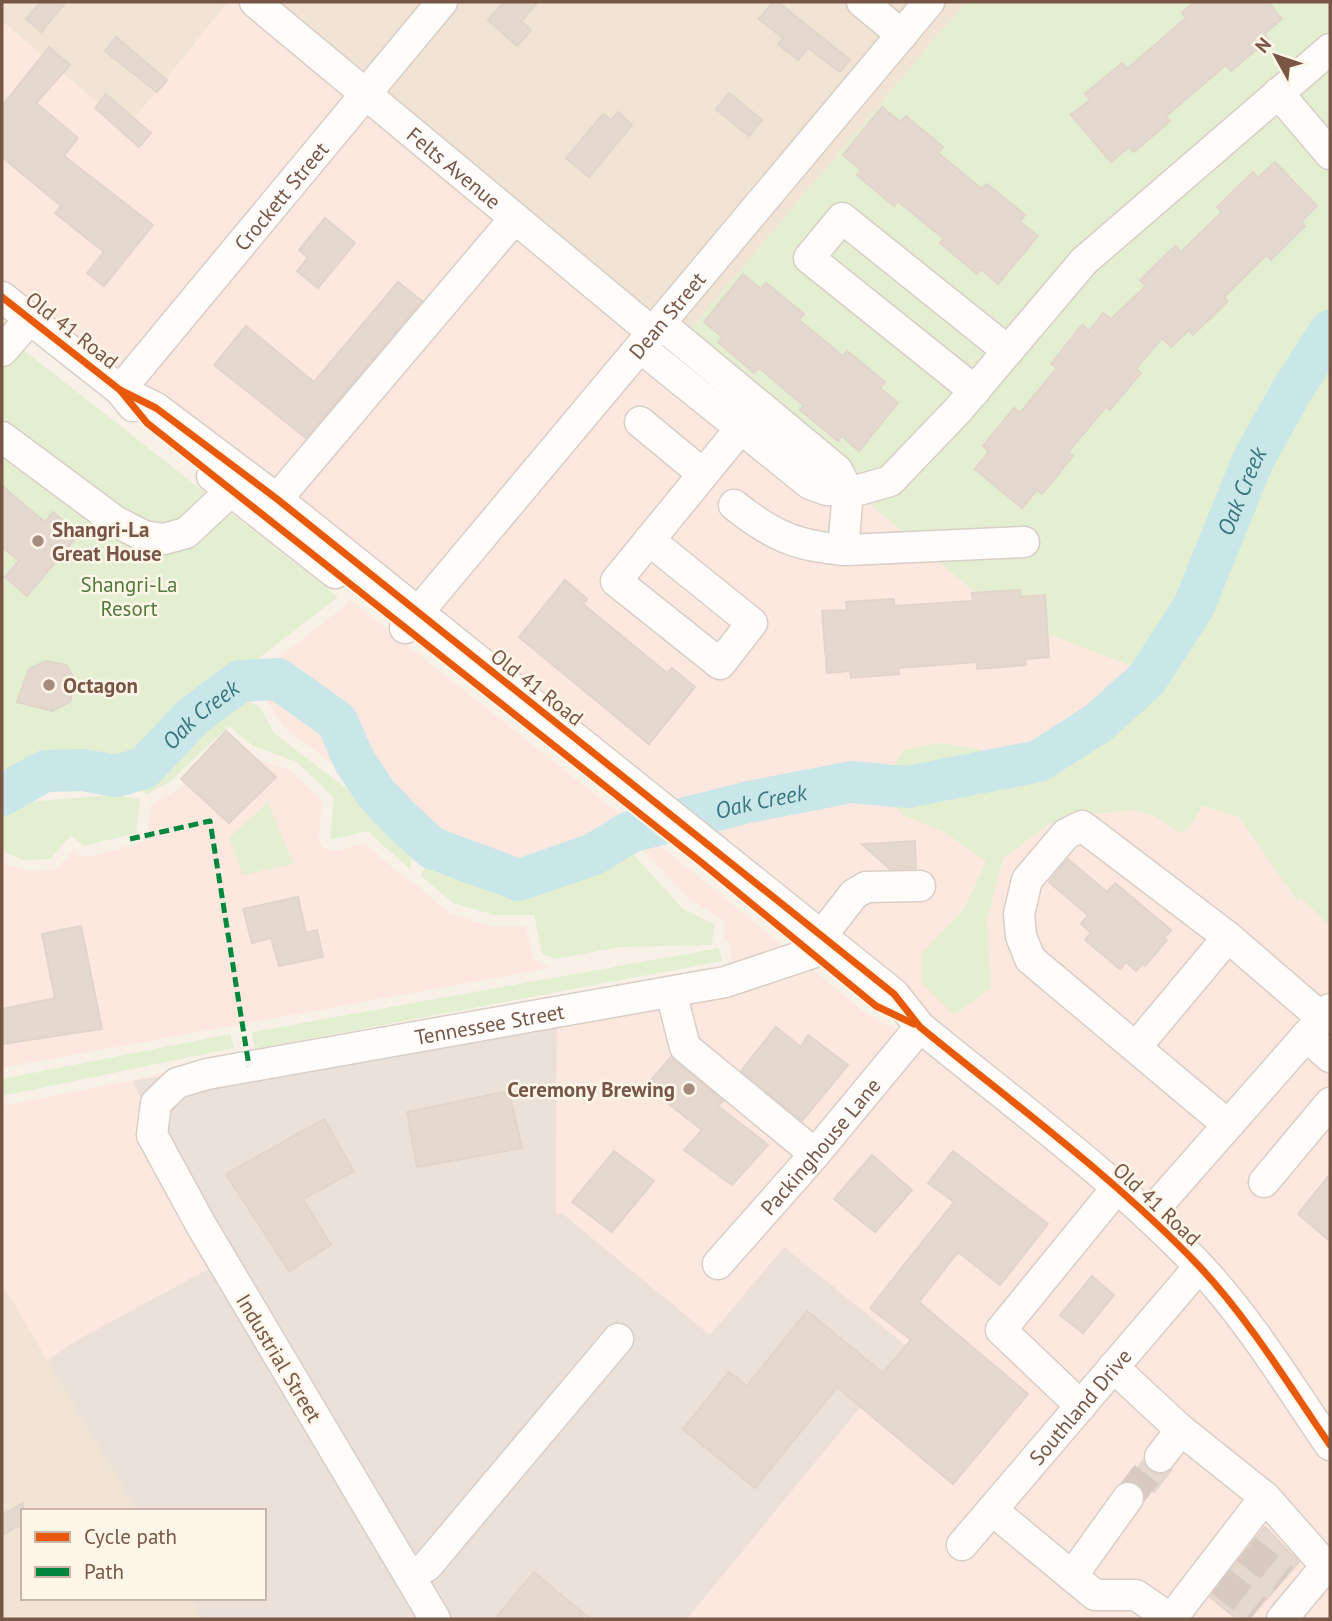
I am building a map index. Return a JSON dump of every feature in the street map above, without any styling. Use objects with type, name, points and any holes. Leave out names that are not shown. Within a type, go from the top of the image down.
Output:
[{"type":"street","name":"Felts Avenue","points":[[255,2],[750,417],[810,484],[828,490],[848,491]]},
{"type":"street","name":"Crockett Street","points":[[120,390],[442,2]]},
{"type":"street","points":[[862,2],[902,35]]},
{"type":"street","name":"Dean Street","points":[[411,621],[929,2]]},
{"type":"street","points":[[843,550],[848,491],[890,481],[975,391],[1084,261],[1330,49]]},
{"type":"street","points":[[1278,93],[1330,154]]},
{"type":"street","points":[[277,499],[515,218]]},
{"type":"street","points":[[975,391],[810,258],[842,218],[1008,351]]},
{"type":"street","name":"Old 41 Road","points":[[2,297],[120,390],[156,408],[277,499],[411,621]]},
{"type":"street","points":[[2,351],[30,319]]},
{"type":"street","name":"Old 41 Road","points":[[120,390],[147,423],[231,491],[411,621],[710,857],[817,944],[876,1006],[920,1027],[1148,1216],[1199,1267],[1241,1318],[1329,1442]]},
{"type":"street","points":[[649,540],[750,417]]},
{"type":"street","points":[[640,422],[703,474]]},
{"type":"street","points":[[2,437],[115,521],[144,536],[164,539],[186,533],[231,491]]},
{"type":"street","points":[[734,505],[757,524],[784,539],[843,550],[1024,542]]},
{"type":"street","points":[[1228,1125],[1030,958],[1021,936],[1019,914],[1027,880],[1066,834],[1082,826],[1228,937],[1319,1021],[1330,1057]]},
{"type":"street","points":[[817,944],[854,894],[866,887],[920,886]]},
{"type":"street","points":[[1136,1047],[1228,937]]},
{"type":"street","name":"Tennessee Street","points":[[167,1092],[177,1083],[207,1074],[725,982],[817,944]]},
{"type":"street","points":[[671,992],[685,1047],[815,1154]]},
{"type":"street","points":[[1148,1216],[1319,1021]]},
{"type":"street","name":"Packinghouse Lane","points":[[718,1264],[815,1154],[920,1027]]},
{"type":"street","name":"Industrial Street","points":[[167,1092],[156,1103],[152,1135],[201,1225],[435,1619]]},
{"type":"street","points":[[1264,1182],[1330,1103]]},
{"type":"street","points":[[1081,1406],[1001,1330],[1116,1189]]},
{"type":"street","name":"Southland Drive","points":[[962,1545],[1199,1267]]},
{"type":"street","points":[[410,1577],[427,1566],[618,1339]]},
{"type":"street","points":[[1113,1367],[1181,1430],[1265,1497],[1326,1566],[1293,1587],[1269,1616]]},
{"type":"street","points":[[1160,1457],[1181,1430]]},
{"type":"street","points":[[992,1510],[1095,1595],[1136,1595],[1171,1619],[1214,1576],[1239,1544],[1265,1497]]},
{"type":"street","points":[[1072,1576],[1128,1499]]},
{"type":"shaded area","points":[[2,2],[228,2],[127,128],[2,21]]},
{"type":"shaded area","points":[[228,2],[279,2],[678,344],[1006,618],[1129,665],[1116,703],[1071,744],[1030,757],[939,743],[903,815],[944,832],[986,861],[964,909],[922,953],[991,988],[987,919],[1003,859],[1049,824],[1091,814],[1134,810],[1156,817],[1181,833],[1188,828],[1203,806],[1240,817],[1296,900],[1299,896],[1330,926],[1330,1423],[1208,1258],[2,282],[2,21],[127,128]]},
{"type":"shaded area","points":[[279,2],[966,2],[678,344]]},
{"type":"shaded area","points":[[349,599],[868,1015],[921,1043],[1140,1225],[1190,1275],[1231,1325],[1312,1439],[1310,1443],[1318,1448],[1330,1466],[1330,1619],[687,1619],[909,1348],[711,1336],[562,1213],[556,1216],[557,1016],[132,1081],[223,1262],[79,1339],[47,1360],[2,1283],[2,1106],[237,1059],[245,1051],[248,1057],[730,969],[733,964],[729,944],[724,939],[724,920],[690,900],[631,837],[620,836],[532,874],[497,868],[441,849],[423,852],[423,843],[419,837],[352,779],[284,727],[266,699],[239,688],[345,606]]},
{"type":"shaded area","points":[[210,756],[250,756],[291,771],[322,801],[319,838],[323,848],[334,851],[365,843],[450,914],[492,926],[526,926],[533,959],[549,968],[2,1068],[2,862],[25,871],[51,870],[58,867],[73,851],[88,857],[143,842],[147,835],[151,804],[179,789]]},
{"type":"shaded area","points":[[557,1016],[556,1215],[562,1213],[710,1335],[784,1247],[909,1348],[687,1619],[202,1619],[190,1600],[266,1600],[266,1509],[136,1509],[47,1360],[79,1339],[223,1261],[132,1081]]},
{"type":"shaded area","points":[[2,1283],[136,1509],[21,1509],[21,1600],[190,1600],[202,1619],[2,1619]]},
{"type":"green space","points":[[966,2],[1330,2],[1330,926],[1300,897],[1297,901],[1239,817],[1203,806],[1188,829],[1181,833],[1156,817],[1134,810],[1091,814],[1049,824],[1003,859],[987,919],[991,988],[954,1015],[921,982],[922,953],[964,909],[986,861],[944,832],[903,815],[881,791],[903,750],[939,743],[1030,757],[1071,744],[1116,703],[1129,665],[1006,618],[678,344]]},
{"type":"green space","name":"Shangri-La Resort","points":[[2,333],[338,597],[186,714],[143,763],[105,766],[38,763],[2,786]]},
{"type":"green space","points":[[236,698],[259,706],[275,734],[346,788],[413,845],[410,869],[367,831],[330,840],[334,798],[297,762],[253,746],[229,726],[171,781],[147,794],[135,788],[178,742]]},
{"type":"green space","points":[[115,795],[140,799],[136,833],[84,846],[71,836],[50,859],[23,860],[2,851],[2,812],[24,802]]},
{"type":"green space","points":[[268,802],[293,864],[243,875],[229,838]]},
{"type":"green space","points":[[626,846],[683,909],[714,924],[712,945],[620,947],[556,959],[542,954],[534,915],[494,915],[453,903],[421,876],[426,863],[438,859],[495,879],[534,885]]},
{"type":"green space","points":[[719,948],[722,961],[255,1049],[252,1032]]},
{"type":"green space","points":[[230,1034],[234,1048],[2,1096],[2,1079]]},
{"type":"building","points":[[41,2],[66,2],[41,32],[26,19]]},
{"type":"building","points":[[504,2],[538,2],[521,21],[531,30],[517,46],[488,20]]},
{"type":"building","points":[[773,2],[778,2],[850,60],[840,72],[808,48],[798,60],[778,44],[783,38],[759,19]]},
{"type":"building","points":[[1195,2],[1268,2],[1282,19],[1264,34],[1268,39],[1231,71],[1226,65],[1166,116],[1170,121],[1134,152],[1129,147],[1111,162],[1071,115],[1090,100],[1085,94],[1122,63],[1127,69],[1186,18],[1182,12]]},
{"type":"building","points":[[116,37],[167,80],[157,92],[105,51]]},
{"type":"building","points":[[49,47],[70,65],[36,103],[78,138],[64,156],[153,225],[104,286],[87,273],[104,252],[55,213],[61,206],[2,157],[2,106]]},
{"type":"building","points":[[729,93],[762,120],[749,136],[716,109]]},
{"type":"building","points":[[106,94],[151,133],[139,147],[95,108]]},
{"type":"building","points":[[882,107],[900,122],[906,116],[943,147],[938,153],[982,189],[987,184],[1025,215],[1020,222],[1038,236],[998,284],[981,269],[977,274],[940,243],[944,239],[898,201],[894,206],[857,175],[861,170],[843,155]]},
{"type":"building","points":[[618,112],[632,125],[589,177],[566,158],[603,114],[611,120]]},
{"type":"building","points":[[1275,162],[1317,206],[1301,222],[1305,226],[1271,260],[1266,255],[1224,297],[1228,301],[1193,335],[1189,330],[1171,347],[1162,338],[1136,369],[1141,373],[1110,410],[1106,407],[1068,452],[1073,456],[1042,494],[1037,490],[1022,508],[975,469],[989,451],[983,446],[1014,408],[1020,413],[1057,368],[1051,364],[1082,325],[1089,331],[1103,313],[1111,319],[1146,286],[1140,280],[1175,246],[1181,252],[1222,212],[1217,207],[1253,172],[1258,178]]},
{"type":"building","points":[[325,218],[355,243],[318,288],[297,271],[308,258],[299,250]]},
{"type":"building","points":[[743,274],[761,289],[766,283],[804,314],[799,320],[843,356],[847,351],[885,382],[880,388],[898,403],[859,451],[842,436],[838,441],[800,410],[804,406],[759,368],[754,373],[718,342],[722,337],[704,322]]},
{"type":"building","points":[[398,282],[422,301],[306,438],[214,365],[246,326],[314,382]]},
{"type":"building","name":"Shangri-La Great House","points":[[2,486],[45,522],[53,512],[79,534],[27,596],[5,577],[19,561],[2,547]]},
{"type":"building","points":[[565,580],[587,599],[583,604],[667,673],[672,668],[695,687],[649,744],[519,637]]},
{"type":"building","points":[[1020,590],[1021,597],[1045,595],[1049,657],[1025,659],[1026,665],[977,669],[977,662],[898,668],[899,674],[851,678],[850,671],[827,673],[822,611],[847,610],[846,602],[894,599],[894,606],[973,601],[972,593]]},
{"type":"building","name":"Octagon","points":[[46,661],[66,665],[76,681],[70,702],[52,711],[17,702],[29,669]]},
{"type":"building","points":[[226,731],[276,777],[229,823],[181,779]]},
{"type":"building","points":[[915,841],[916,868],[890,869],[862,844]]},
{"type":"building","points":[[1068,859],[1107,892],[1115,883],[1171,930],[1164,938],[1167,940],[1145,966],[1143,963],[1136,971],[1126,962],[1120,969],[1085,940],[1091,933],[1081,924],[1088,915],[1049,882]]},
{"type":"building","points":[[298,897],[306,933],[317,930],[323,957],[279,966],[271,938],[252,943],[243,909]]},
{"type":"building","points":[[81,926],[102,1029],[2,1044],[2,1009],[55,998],[42,934]]},
{"type":"building","points":[[776,1027],[801,1047],[808,1035],[848,1065],[802,1121],[741,1071]]},
{"type":"building","points":[[671,1057],[723,1101],[718,1106],[768,1145],[732,1185],[684,1150],[702,1130],[646,1086]]},
{"type":"building","points":[[509,1091],[522,1148],[417,1167],[407,1112]]},
{"type":"building","points":[[324,1119],[354,1171],[303,1199],[331,1245],[289,1271],[226,1174]]},
{"type":"building","points":[[614,1151],[654,1181],[612,1232],[572,1202]]},
{"type":"building","points":[[953,1151],[1048,1224],[1000,1285],[958,1252],[919,1302],[1028,1394],[953,1484],[837,1387],[755,1488],[683,1429],[729,1372],[747,1386],[807,1311],[883,1373],[911,1340],[870,1308],[954,1202],[928,1183]]},
{"type":"building","points":[[872,1155],[912,1190],[875,1232],[834,1199]]},
{"type":"building","points":[[1330,1174],[1330,1241],[1298,1214]]},
{"type":"building","points":[[1092,1276],[1114,1295],[1083,1333],[1060,1315]]},
{"type":"building","points":[[1143,1461],[1149,1470],[1157,1474],[1172,1469],[1154,1492],[1148,1487],[1144,1492],[1139,1484],[1129,1481]]},
{"type":"building","points":[[23,1503],[21,1525],[2,1535],[2,1515]]},
{"type":"building","points":[[1265,1527],[1299,1562],[1249,1619],[1237,1619],[1210,1597]]},
{"type":"building","points":[[534,1572],[572,1604],[591,1619],[495,1619]]},
{"type":"waterway","name":"Oak Creek","points":[[2,795],[45,771],[83,770],[116,776],[144,768],[193,716],[240,681],[278,679],[337,721],[354,760],[376,793],[432,848],[519,880],[594,854],[630,832],[749,802],[852,782],[907,787],[1039,761],[1098,723],[1147,679],[1194,606],[1253,460],[1292,390],[1330,331]]},
{"type":"tunnel","points":[[1128,1498],[1160,1457]]},
{"type":"tunnel","points":[[1246,1549],[1284,1579]]},
{"type":"tunnel","points":[[1219,1580],[1257,1610]]},
{"type":"marked path","points":[[130,839],[210,821],[249,1066]]},
{"type":"cycle path","points":[[2,297],[120,390],[147,423],[702,863],[876,1006],[914,1024]]},
{"type":"cycle path","points":[[120,390],[156,408],[277,499],[894,994],[920,1027],[1098,1171],[1166,1233],[1217,1286],[1267,1352],[1330,1445]]},
{"type":"place","name":"Shangri-La Great House","points":[[38,541]]},
{"type":"place","name":"Octagon","points":[[49,685]]},
{"type":"place","name":"Ceremony Brewing","points":[[689,1089]]}]
